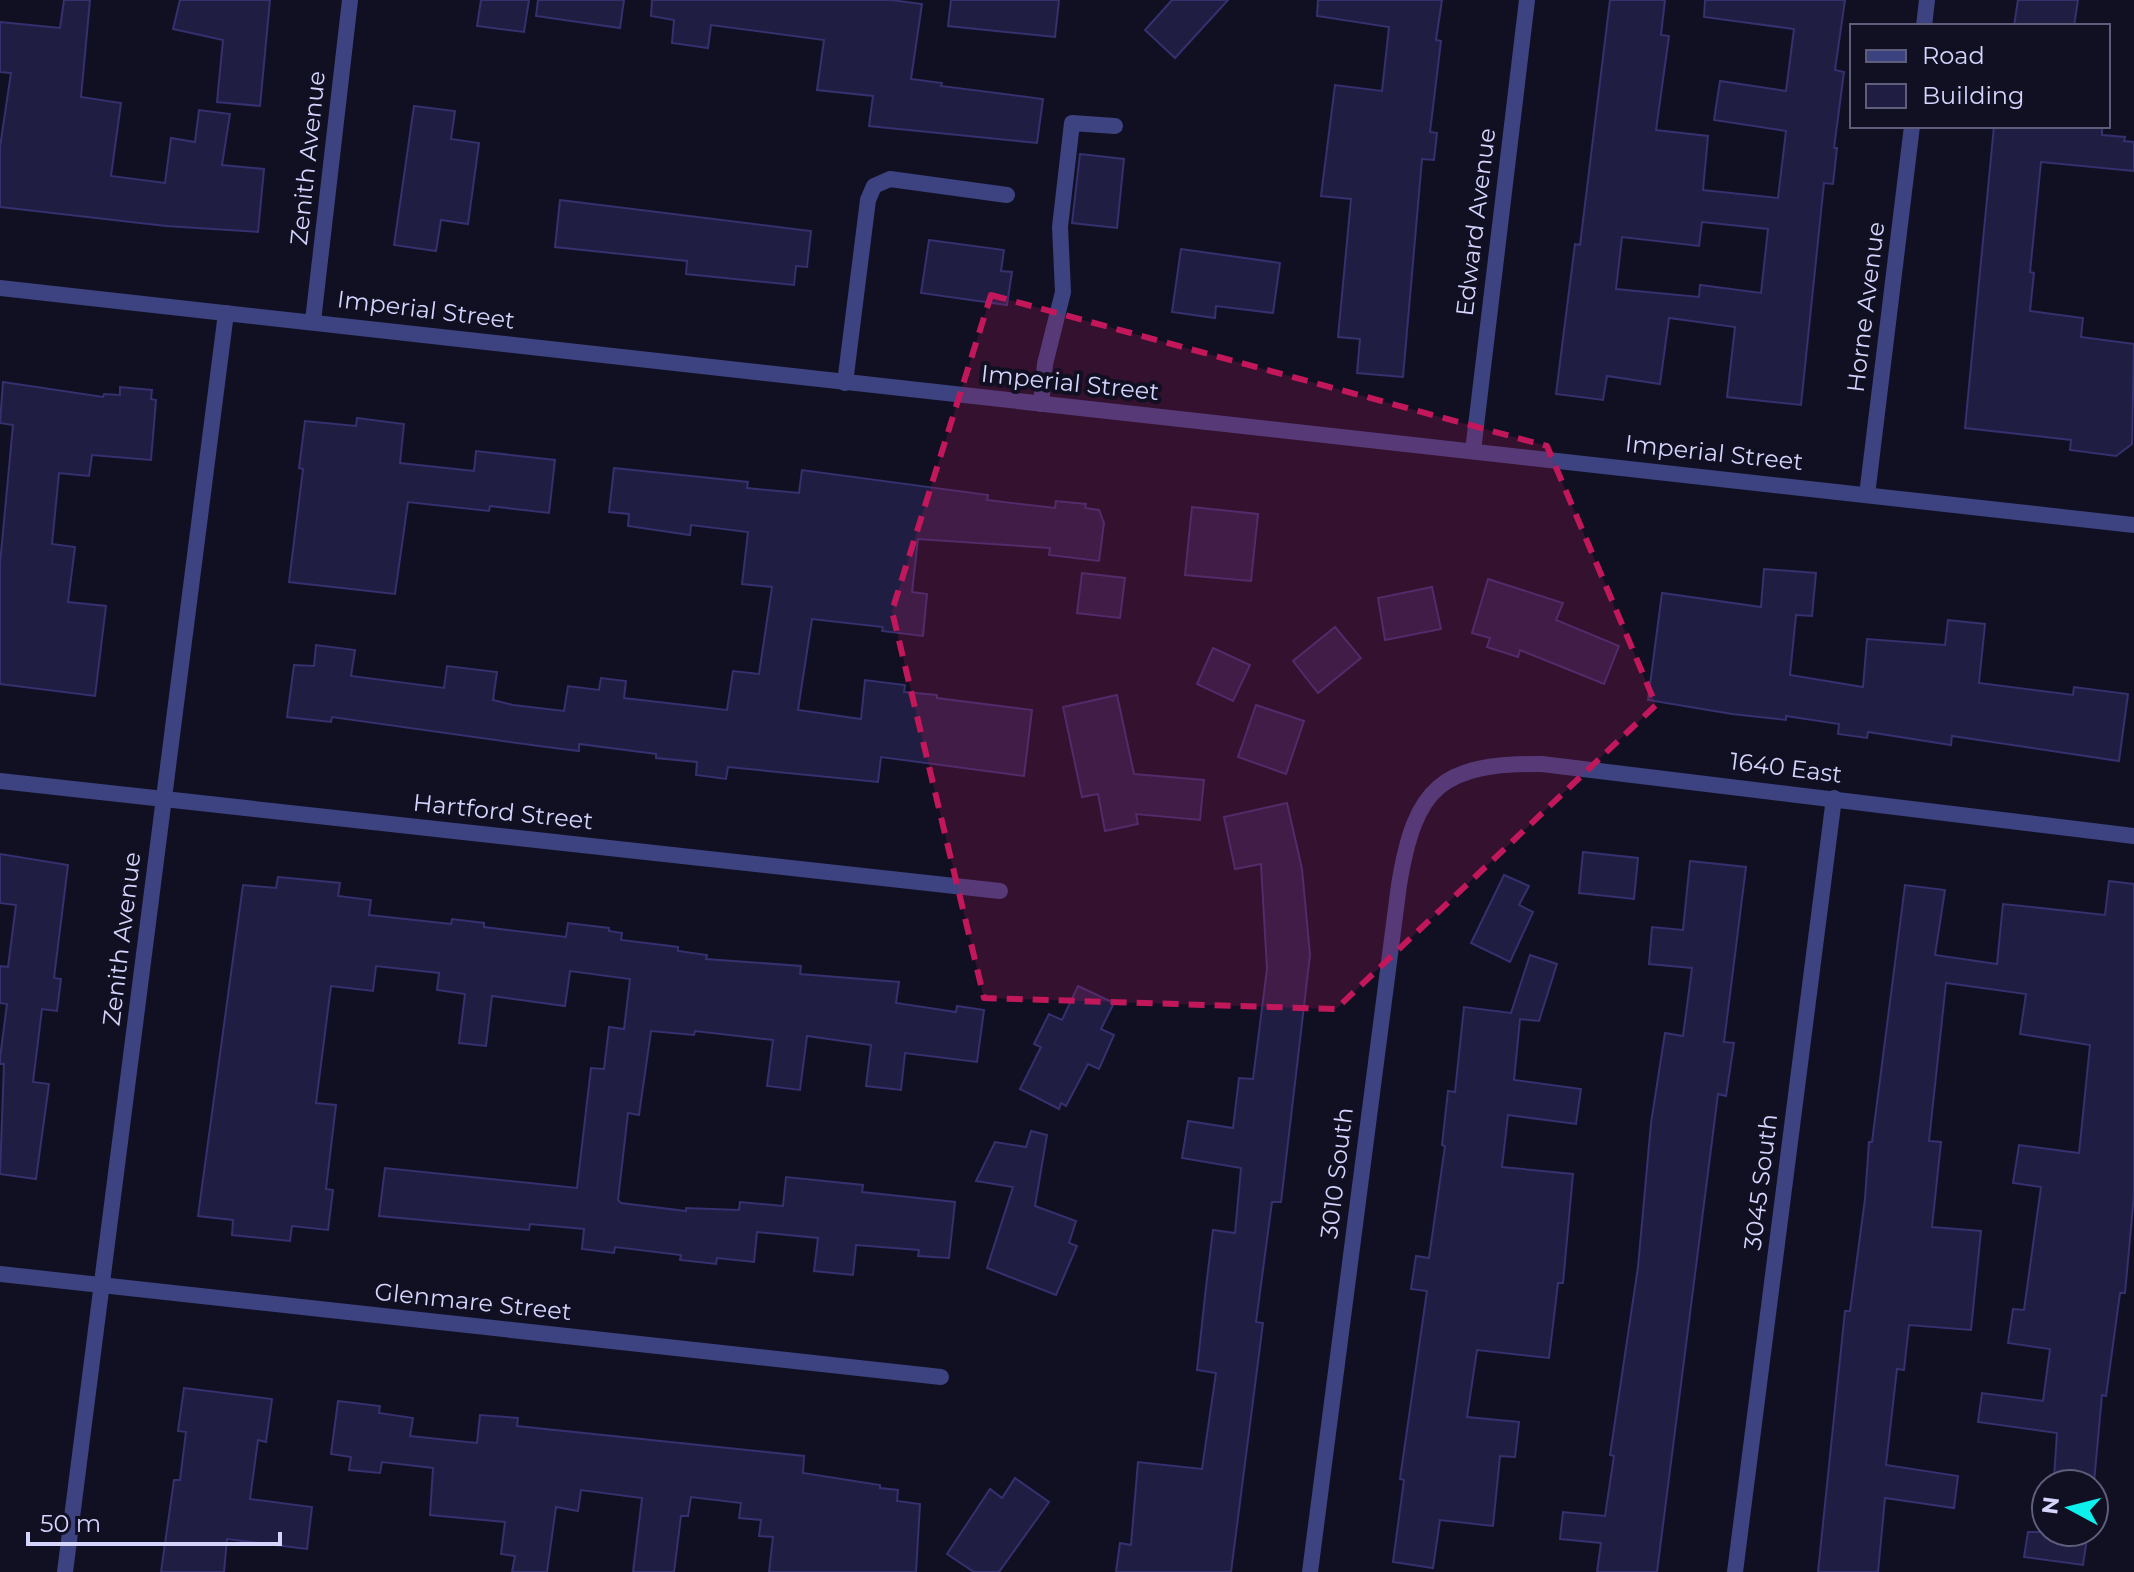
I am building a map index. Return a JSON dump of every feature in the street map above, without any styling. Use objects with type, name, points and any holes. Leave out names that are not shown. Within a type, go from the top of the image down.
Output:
[{"type":"street","name":"Zenith Avenue","points":[[313,321],[350,0]]},
{"type":"street","name":"Edward Avenue","points":[[1473,451],[1527,0]]},
{"type":"street","points":[[1924,24],[1927,0]]},
{"type":"street","points":[[1041,404],[1045,364],[1063,292],[1060,227],[1072,123],[1115,126]]},
{"type":"street","name":"Horne Avenue","points":[[1867,495],[1912,128]]},
{"type":"street","points":[[845,383],[868,200],[874,186],[890,179],[1007,195]]},
{"type":"street","name":"Imperial Street","points":[[0,288],[2134,525]]},
{"type":"street","name":"Zenith Avenue","points":[[65,1572],[226,313]]},
{"type":"street","name":"1640 East","points":[[1436,787],[1456,775],[1481,767],[1542,764],[2134,836]]},
{"type":"street","name":"Hartford Street","points":[[0,781],[1000,891]]},
{"type":"street","name":"3010 South","points":[[1310,1572],[1399,885],[1410,834],[1420,809],[1436,787]]},
{"type":"street","name":"3045 South","points":[[1735,1572],[1834,798]]},
{"type":"street","name":"Glenmare Street","points":[[0,1274],[941,1377]]},
{"type":"highlighted area","points":[[991,295],[1547,446],[1656,705],[1336,1009],[984,998],[892,611]]},
{"type":"building","points":[[64,0],[90,0],[81,97],[121,103],[111,176],[165,183],[171,138],[195,142],[199,110],[230,114],[222,165],[264,169],[258,232],[166,226],[0,207],[0,147],[11,73],[0,72],[0,22],[60,28]]},
{"type":"building","points":[[180,0],[270,0],[260,106],[217,102],[223,40],[173,29]]},
{"type":"building","points":[[481,0],[529,0],[524,32],[477,26]]},
{"type":"building","points":[[538,0],[624,0],[620,28],[536,16]]},
{"type":"building","points":[[652,0],[891,0],[922,4],[911,79],[942,83],[941,86],[1043,99],[1037,143],[869,126],[873,96],[817,90],[824,40],[711,25],[708,48],[672,43],[674,20],[651,16]]},
{"type":"building","points":[[951,0],[1059,0],[1055,37],[948,26]]},
{"type":"building","points":[[1172,0],[1228,0],[1175,58],[1145,30]]},
{"type":"building","points":[[1318,0],[1442,0],[1436,40],[1441,41],[1430,132],[1437,133],[1434,160],[1422,159],[1403,377],[1357,373],[1360,339],[1338,337],[1351,199],[1321,196],[1335,85],[1382,91],[1389,27],[1317,16]]},
{"type":"building","points":[[1610,0],[1665,0],[1661,35],[1669,36],[1656,130],[1708,136],[1703,190],[1778,198],[1786,131],[1714,120],[1720,81],[1786,91],[1794,29],[1704,17],[1705,0],[1845,0],[1835,70],[1844,72],[1834,148],[1837,148],[1833,184],[1824,183],[1801,405],[1727,397],[1735,327],[1669,318],[1660,384],[1607,376],[1603,400],[1556,394],[1575,244],[1580,245]],"holes":[[[1702,222],[1768,229],[1761,293],[1700,285],[1699,297],[1616,289],[1622,237],[1699,246]]]},
{"type":"building","points":[[2018,0],[2078,0],[2074,24],[2014,24]]},
{"type":"building","points":[[414,106],[455,111],[451,139],[479,143],[468,224],[441,220],[436,251],[394,245]]},
{"type":"building","points":[[1994,128],[2102,128],[2102,135],[2125,137],[2124,141],[2134,142],[2134,171],[2041,162],[2030,272],[2034,273],[2030,311],[2083,318],[2081,337],[2134,344],[2132,444],[2116,456],[2070,450],[2071,440],[1965,428]]},
{"type":"building","points":[[1080,154],[1124,159],[1117,228],[1072,223]]},
{"type":"building","points":[[560,200],[811,231],[807,267],[796,266],[794,285],[686,274],[687,261],[555,247]]},
{"type":"building","points":[[929,240],[1004,250],[1001,271],[1012,272],[1007,305],[921,293]]},
{"type":"building","points":[[1181,249],[1280,263],[1273,313],[1216,306],[1215,318],[1172,312]]},
{"type":"building","points":[[3,382],[103,397],[104,394],[120,395],[120,387],[152,390],[151,399],[156,400],[151,460],[92,455],[89,476],[59,473],[52,544],[75,547],[68,602],[106,606],[95,696],[0,684],[0,564],[13,425],[0,423]]},
{"type":"building","points":[[357,418],[404,424],[400,463],[474,471],[476,451],[555,460],[549,513],[490,506],[489,511],[408,502],[395,594],[289,582],[303,469],[299,468],[305,421],[356,426]]},
{"type":"building","points":[[614,468],[748,482],[747,488],[799,493],[802,470],[988,495],[987,500],[1055,508],[1056,501],[1086,504],[1085,508],[1099,510],[1104,523],[1099,561],[1049,555],[1050,548],[918,539],[912,592],[927,594],[923,636],[882,631],[883,627],[812,619],[798,710],[861,719],[865,680],[905,685],[904,692],[937,695],[937,698],[1032,710],[1024,776],[881,757],[878,782],[728,767],[726,779],[696,775],[697,762],[656,758],[656,754],[579,744],[579,751],[332,717],[331,722],[287,717],[294,665],[314,666],[316,645],[355,650],[351,676],[444,688],[447,666],[497,672],[493,700],[513,705],[564,711],[568,686],[599,690],[601,678],[626,681],[624,698],[727,710],[733,671],[759,674],[772,587],[742,584],[748,532],[691,525],[690,535],[628,526],[629,514],[609,512]]},
{"type":"building","points":[[1192,507],[1258,514],[1251,581],[1185,575]]},
{"type":"building","points":[[1764,569],[1816,573],[1812,616],[1796,615],[1790,675],[1863,687],[1867,639],[1945,645],[1948,620],[1985,624],[1979,683],[2073,695],[2074,687],[2128,694],[2119,761],[1952,736],[1951,745],[1868,732],[1867,738],[1838,734],[1839,724],[1786,716],[1786,720],[1732,714],[1648,700],[1662,593],[1761,607]]},
{"type":"building","points":[[1082,573],[1125,578],[1120,618],[1077,613]]},
{"type":"building","points":[[1488,579],[1563,603],[1556,620],[1619,646],[1604,684],[1520,650],[1518,657],[1487,647],[1490,638],[1472,633]]},
{"type":"building","points":[[1432,587],[1441,629],[1385,640],[1378,598]]},
{"type":"building","points":[[1335,627],[1361,658],[1318,693],[1293,661]]},
{"type":"building","points":[[1213,648],[1250,665],[1233,701],[1197,684]]},
{"type":"building","points":[[1117,695],[1134,774],[1204,780],[1200,820],[1136,814],[1138,824],[1105,831],[1098,794],[1082,797],[1063,707]]},
{"type":"building","points":[[1256,705],[1304,721],[1286,774],[1238,757]]},
{"type":"building","points":[[1287,803],[1302,869],[1310,955],[1281,1202],[1272,1202],[1256,1322],[1263,1323],[1231,1572],[1116,1572],[1120,1543],[1131,1545],[1138,1462],[1202,1469],[1216,1373],[1197,1370],[1213,1230],[1235,1233],[1241,1168],[1182,1158],[1188,1121],[1233,1128],[1239,1078],[1253,1079],[1267,969],[1261,864],[1235,869],[1224,817]]},
{"type":"building","points":[[1583,852],[1638,858],[1634,899],[1579,893]]},
{"type":"building","points":[[0,854],[68,865],[54,978],[61,979],[57,1011],[42,1009],[33,1082],[49,1084],[36,1179],[0,1174],[4,1064],[0,1064],[0,1058],[7,1004],[0,1003],[0,966],[8,967],[16,905],[0,903]]},
{"type":"building","points":[[1690,861],[1746,867],[1724,1042],[1734,1043],[1726,1096],[1718,1094],[1657,1572],[1597,1572],[1601,1543],[1560,1539],[1563,1512],[1605,1516],[1614,1456],[1610,1455],[1638,1267],[1651,1123],[1665,1033],[1683,1036],[1692,968],[1649,964],[1652,927],[1683,930]]},
{"type":"building","points":[[1504,875],[1529,886],[1519,905],[1533,912],[1510,962],[1471,943]]},
{"type":"building","points":[[278,877],[340,883],[338,896],[371,900],[369,915],[451,924],[452,919],[484,923],[484,927],[566,937],[568,923],[609,928],[609,931],[622,933],[621,940],[678,947],[678,951],[707,955],[706,959],[801,966],[800,974],[899,982],[896,1003],[956,1012],[957,1006],[984,1010],[977,1062],[905,1053],[901,1090],[866,1086],[871,1045],[807,1036],[800,1090],[767,1086],[773,1040],[695,1031],[694,1035],[651,1031],[639,1115],[628,1113],[618,1200],[621,1203],[686,1211],[686,1208],[739,1210],[740,1202],[783,1206],[786,1177],[863,1185],[862,1192],[955,1202],[949,1258],[918,1256],[919,1250],[856,1245],[853,1275],[814,1271],[818,1238],[757,1232],[754,1262],[717,1258],[716,1264],[680,1260],[681,1255],[615,1247],[614,1253],[582,1249],[584,1229],[530,1224],[529,1230],[379,1216],[385,1168],[577,1188],[591,1068],[604,1069],[609,1027],[624,1029],[630,979],[570,971],[565,1006],[492,996],[486,1046],[459,1043],[465,994],[437,990],[439,973],[376,966],[373,991],[331,986],[316,1103],[336,1105],[326,1189],[333,1190],[328,1230],[292,1226],[290,1241],[232,1235],[233,1220],[198,1216],[243,885],[276,888]]},
{"type":"building","points":[[2109,881],[2134,884],[2134,1195],[2125,1293],[2120,1293],[2106,1396],[2102,1395],[2095,1468],[2055,1468],[2057,1433],[1978,1422],[1982,1393],[2043,1401],[2050,1349],[2008,1343],[2013,1309],[2024,1310],[2041,1187],[2013,1183],[2019,1145],[2079,1153],[2090,1045],[2020,1034],[2026,994],[1946,983],[1929,1141],[1941,1142],[1932,1227],[1981,1231],[1971,1330],[1909,1325],[1904,1370],[1897,1369],[1886,1465],[1958,1476],[1954,1508],[1885,1498],[1878,1572],[1818,1572],[1845,1311],[1850,1311],[1869,1142],[1872,1142],[1905,885],[1945,890],[1935,955],[1997,964],[2003,904],[2105,915]]},
{"type":"building","points":[[1530,955],[1557,964],[1539,1021],[1520,1019],[1514,1080],[1581,1089],[1576,1124],[1508,1115],[1502,1167],[1573,1174],[1563,1283],[1558,1283],[1549,1358],[1477,1350],[1467,1417],[1519,1422],[1515,1457],[1500,1456],[1493,1526],[1440,1520],[1433,1568],[1393,1562],[1404,1480],[1400,1479],[1427,1291],[1411,1289],[1416,1256],[1429,1258],[1445,1146],[1442,1145],[1448,1091],[1455,1092],[1464,1007],[1511,1013]]},
{"type":"building","points":[[1078,986],[1114,1003],[1101,1029],[1114,1035],[1099,1069],[1088,1064],[1066,1106],[1061,1103],[1059,1109],[1020,1089],[1041,1047],[1034,1044],[1049,1014],[1062,1020]]},
{"type":"building","points":[[1031,1131],[1047,1135],[1035,1206],[1076,1221],[1069,1243],[1077,1246],[1056,1295],[987,1268],[1013,1187],[976,1181],[995,1142],[1026,1147]]},
{"type":"building","points":[[184,1388],[272,1399],[266,1442],[258,1440],[250,1499],[312,1507],[307,1549],[227,1539],[224,1572],[161,1572],[174,1480],[180,1480],[186,1432],[178,1431]]},
{"type":"building","points":[[338,1401],[380,1406],[379,1413],[413,1418],[410,1436],[477,1443],[480,1415],[518,1418],[517,1426],[804,1456],[803,1473],[880,1485],[880,1488],[898,1490],[897,1501],[920,1504],[916,1572],[769,1572],[773,1537],[759,1536],[761,1520],[739,1518],[741,1503],[691,1497],[688,1516],[681,1516],[674,1572],[633,1572],[642,1498],[581,1490],[578,1511],[556,1507],[547,1572],[512,1572],[515,1556],[501,1554],[505,1522],[430,1515],[433,1468],[382,1462],[380,1473],[349,1470],[351,1457],[331,1454]]},
{"type":"building","points":[[1015,1478],[1049,1502],[999,1572],[974,1572],[947,1554],[990,1489],[1002,1498]]},
{"type":"building","points":[[2028,1532],[2030,1548],[2086,1548],[2083,1565],[2024,1557]]}]
